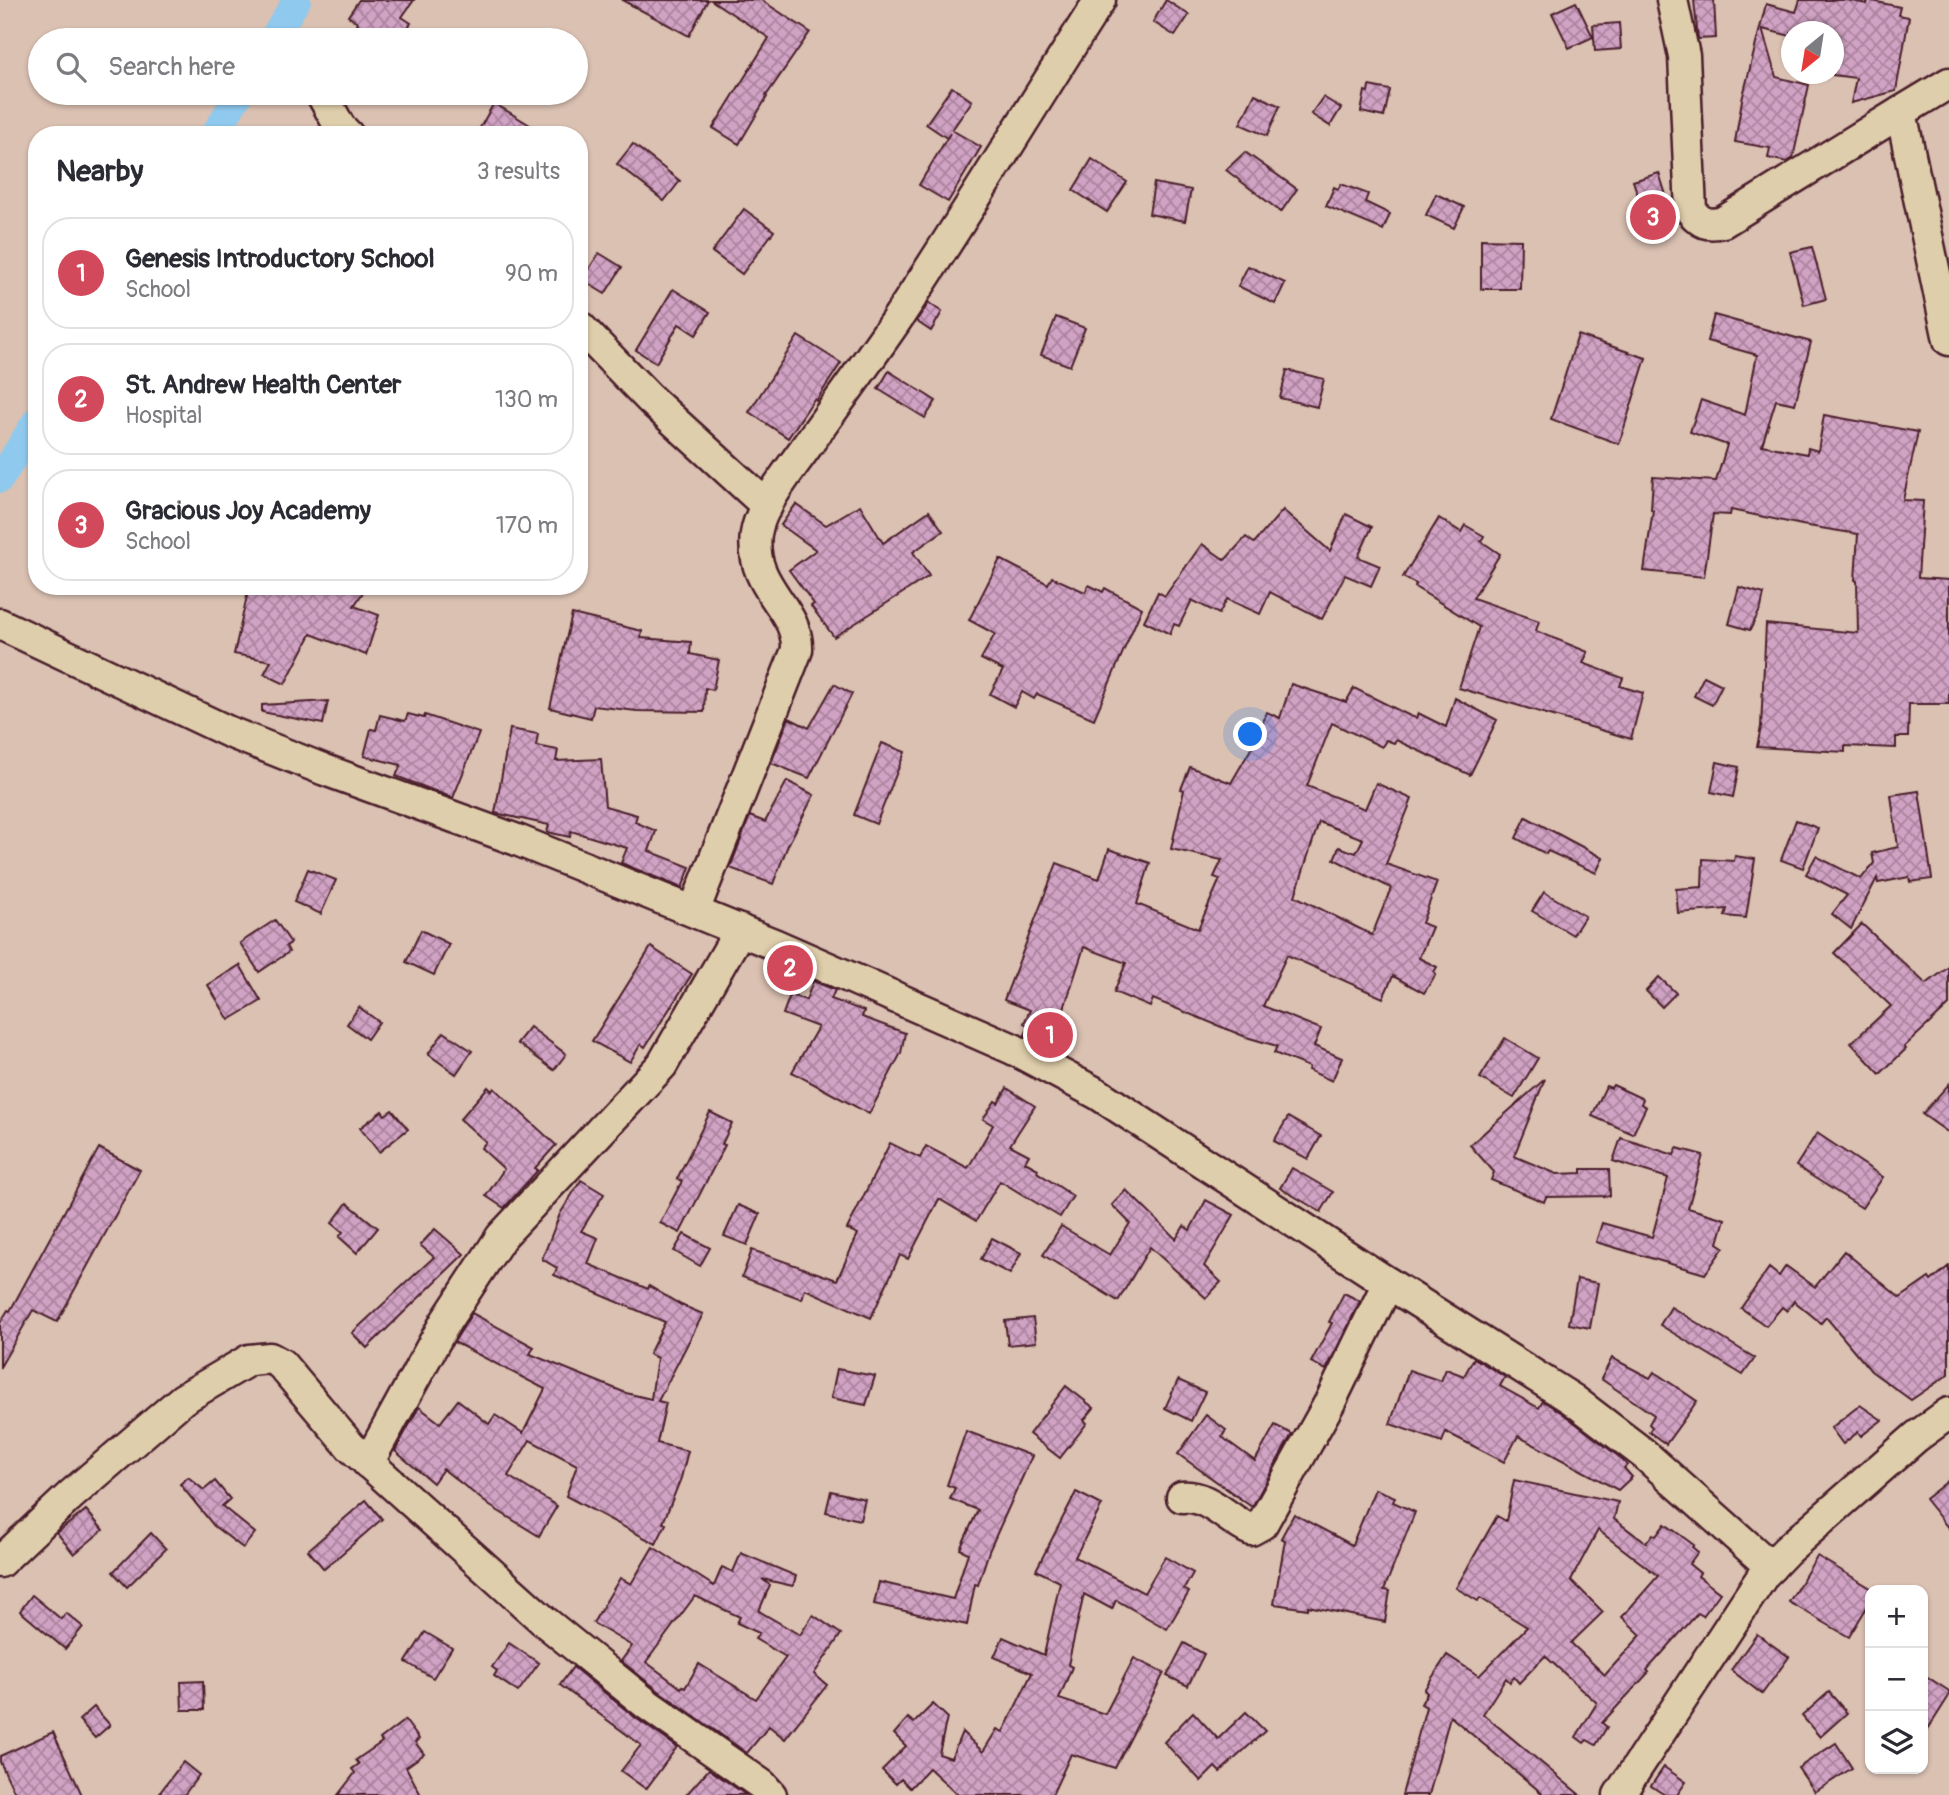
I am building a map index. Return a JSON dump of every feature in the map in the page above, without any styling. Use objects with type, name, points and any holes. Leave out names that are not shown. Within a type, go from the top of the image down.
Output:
[{"type":"street","points":[[694,911],[797,650],[798,638],[792,624],[760,573],[757,559],[756,534],[767,506],[895,321],[1100,0]]},
{"type":"street","points":[[1672,0],[1684,56],[1691,211],[1700,222],[1710,225],[1723,222],[1949,83]]},
{"type":"street","points":[[328,105],[340,126]]},
{"type":"street","points":[[1901,112],[1949,340]]},
{"type":"street","points":[[588,335],[651,400],[767,506]]},
{"type":"street","points":[[0,624],[229,732],[517,840],[740,930],[1013,1049],[1098,1094],[1572,1399],[1644,1454],[1771,1567]]},
{"type":"street","points":[[368,1463],[446,1321],[501,1237],[662,1065],[740,930]]},
{"type":"street","points":[[1182,1497],[1192,1496],[1251,1530],[1262,1524],[1330,1402],[1388,1283]]},
{"type":"street","points":[[0,1562],[71,1495],[183,1399],[249,1360],[270,1358],[281,1364],[351,1447],[544,1621],[648,1705],[762,1784],[771,1795]]},
{"type":"street","points":[[1619,1795],[1771,1567],[1916,1437],[1949,1413]]},
{"type":"building","points":[[359,0],[414,0],[402,17],[411,23],[407,28],[355,28],[358,23],[348,16]]},
{"type":"building","points":[[622,0],[708,0],[689,36]]},
{"type":"building","points":[[711,0],[761,0],[810,32],[766,96],[739,144],[713,128],[769,38]]},
{"type":"building","points":[[1166,0],[1189,15],[1175,36],[1153,22]]},
{"type":"building","points":[[1694,0],[1714,0],[1716,38],[1698,39]]},
{"type":"building","points":[[1800,0],[1847,0],[1867,4],[1868,0],[1900,7],[1898,15],[1909,17],[1896,91],[1851,103],[1856,78],[1844,76],[1844,21],[1781,21],[1781,34],[1762,29],[1776,77],[1781,78],[1781,84],[1809,85],[1793,158],[1787,162],[1768,158],[1770,148],[1735,142],[1742,100],[1766,4],[1796,12]]},
{"type":"building","points":[[1576,2],[1593,37],[1569,48],[1552,13]]},
{"type":"building","points":[[1619,23],[1621,49],[1595,51],[1593,25]]},
{"type":"building","points":[[1369,86],[1390,90],[1384,117],[1361,112],[1365,91],[1368,92]]},
{"type":"building","points":[[952,87],[972,101],[952,130],[981,147],[948,202],[919,185],[950,133],[947,138],[926,124]]},
{"type":"building","points":[[1255,94],[1280,106],[1267,136],[1240,124]]},
{"type":"building","points":[[1323,97],[1341,108],[1330,126],[1311,114]]},
{"type":"building","points":[[493,105],[497,105],[531,126],[481,126]]},
{"type":"building","points":[[633,144],[680,181],[664,201],[617,164]]},
{"type":"building","points":[[1245,152],[1297,189],[1281,212],[1226,170]]},
{"type":"building","points":[[1092,159],[1127,182],[1107,212],[1073,190]]},
{"type":"building","points":[[1659,173],[1674,220],[1649,228],[1633,181]]},
{"type":"building","points":[[1154,183],[1191,190],[1185,221],[1149,214]]},
{"type":"building","points":[[1341,184],[1368,194],[1365,202],[1390,214],[1383,230],[1326,206],[1334,187],[1338,189]]},
{"type":"building","points":[[1436,194],[1464,207],[1454,228],[1426,215]]},
{"type":"building","points":[[744,209],[774,231],[742,274],[712,252]]},
{"type":"building","points":[[1481,239],[1521,240],[1520,289],[1481,289]]},
{"type":"building","points":[[1812,247],[1826,299],[1804,305],[1790,252]]},
{"type":"building","points":[[599,253],[622,267],[605,294],[588,284],[588,270]]},
{"type":"building","points":[[1248,266],[1285,283],[1275,304],[1238,286]]},
{"type":"building","points":[[673,289],[710,312],[696,335],[679,324],[656,363],[636,350]]},
{"type":"building","points":[[929,303],[942,312],[931,331],[916,321]]},
{"type":"building","points":[[1714,315],[1811,342],[1795,404],[1776,400],[1762,445],[1807,454],[1808,448],[1818,451],[1824,415],[1918,432],[1903,500],[1923,501],[1918,578],[1949,580],[1949,704],[1909,704],[1908,737],[1896,737],[1896,748],[1845,746],[1845,752],[1757,747],[1761,727],[1766,624],[1858,633],[1855,580],[1858,534],[1731,510],[1730,515],[1713,514],[1704,577],[1644,571],[1653,510],[1653,477],[1716,481],[1727,445],[1690,432],[1701,400],[1745,415],[1757,355],[1707,341]]},
{"type":"building","points":[[1056,317],[1085,328],[1070,366],[1041,355]]},
{"type":"building","points":[[1578,335],[1646,358],[1619,444],[1551,419]]},
{"type":"building","points":[[798,336],[841,363],[788,438],[749,412]]},
{"type":"building","points":[[1287,370],[1324,379],[1317,407],[1280,398]]},
{"type":"building","points":[[889,371],[936,401],[925,418],[878,389]]},
{"type":"building","points":[[796,504],[826,525],[860,505],[883,543],[929,511],[943,531],[913,552],[929,576],[834,637],[789,570],[816,550],[781,525]]},
{"type":"building","points":[[1283,510],[1330,551],[1346,514],[1372,527],[1358,557],[1380,566],[1371,586],[1345,575],[1322,619],[1270,592],[1260,614],[1227,599],[1219,614],[1192,600],[1179,626],[1174,624],[1170,634],[1144,621],[1158,592],[1165,596],[1202,544],[1225,560],[1246,537],[1254,543]]},
{"type":"building","points":[[1439,518],[1461,532],[1465,525],[1484,536],[1481,541],[1500,554],[1473,598],[1539,621],[1536,631],[1588,652],[1583,663],[1623,678],[1620,686],[1643,693],[1631,739],[1459,688],[1479,627],[1403,577]]},
{"type":"building","points":[[1000,559],[1048,584],[1052,577],[1085,592],[1089,585],[1103,592],[1105,588],[1142,608],[1094,719],[1037,694],[1034,699],[1022,692],[1014,707],[990,694],[1003,670],[981,659],[995,634],[969,620]]},
{"type":"building","points":[[1739,587],[1764,594],[1761,608],[1750,630],[1729,624]]},
{"type":"building","points":[[361,595],[354,606],[379,615],[366,655],[311,634],[285,684],[264,674],[271,661],[234,654],[247,596]]},
{"type":"building","points":[[572,614],[642,631],[641,638],[691,642],[690,654],[719,660],[713,690],[705,688],[704,712],[637,711],[594,706],[591,718],[550,708]]},
{"type":"building","points":[[1704,676],[1722,685],[1712,705],[1694,696]]},
{"type":"building","points":[[834,684],[852,694],[809,778],[771,763],[789,718],[809,728]]},
{"type":"building","points":[[1291,684],[1346,702],[1354,688],[1410,716],[1416,718],[1418,713],[1446,727],[1455,698],[1497,720],[1470,775],[1396,740],[1394,743],[1386,740],[1382,747],[1332,723],[1307,786],[1365,809],[1376,783],[1412,799],[1386,864],[1437,882],[1422,923],[1432,927],[1419,958],[1437,967],[1434,972],[1436,974],[1424,993],[1393,976],[1383,998],[1287,955],[1263,1006],[1321,1029],[1314,1046],[1342,1058],[1332,1081],[1308,1070],[1309,1067],[1274,1053],[1277,1046],[1246,1037],[1153,999],[1150,1007],[1114,992],[1126,963],[1084,947],[1060,1021],[1048,1048],[1025,1035],[1029,1026],[1024,1023],[1030,1010],[1004,1000],[1057,863],[1099,879],[1109,849],[1150,863],[1137,904],[1198,929],[1220,879],[1214,877],[1222,860],[1171,849],[1184,790],[1181,789],[1190,767],[1231,783],[1255,742],[1267,712],[1280,718]],"holes":[[[1319,822],[1363,839],[1356,853],[1339,847],[1334,859],[1391,888],[1372,935],[1295,896]]]},
{"type":"building","points":[[328,701],[323,724],[262,712],[262,705]]},
{"type":"building","points":[[408,714],[424,718],[425,715],[479,733],[453,798],[396,776],[401,765],[364,756],[371,729],[376,730],[380,715],[405,721]]},
{"type":"building","points":[[510,729],[538,734],[536,746],[558,750],[556,761],[601,759],[605,806],[637,815],[635,822],[656,831],[649,851],[690,867],[682,888],[621,863],[627,848],[571,831],[570,837],[547,832],[549,825],[495,813]]},
{"type":"building","points":[[882,743],[905,752],[876,824],[854,815]]},
{"type":"building","points":[[1717,762],[1739,767],[1733,797],[1711,792]]},
{"type":"building","points":[[787,781],[814,795],[788,845],[773,884],[730,868],[750,816],[765,822]]},
{"type":"building","points":[[1919,791],[1932,879],[1910,882],[1909,877],[1878,883],[1877,878],[1851,929],[1832,914],[1847,895],[1806,874],[1816,856],[1861,879],[1874,863],[1872,853],[1898,847],[1891,795]]},
{"type":"building","points":[[1526,817],[1603,858],[1596,873],[1548,851],[1546,854],[1516,838]]},
{"type":"building","points":[[1796,820],[1818,828],[1803,868],[1781,860]]},
{"type":"building","points":[[1735,856],[1755,859],[1746,918],[1725,916],[1727,909],[1678,913],[1676,889],[1702,887],[1703,859],[1734,861]]},
{"type":"building","points":[[308,869],[336,880],[321,914],[294,902]]},
{"type":"building","points":[[1544,892],[1585,916],[1573,935],[1532,911]]},
{"type":"building","points":[[275,920],[291,943],[286,946],[289,952],[259,972],[240,943]]},
{"type":"building","points":[[1862,924],[1926,984],[1949,967],[1949,1005],[1904,1047],[1906,1049],[1880,1074],[1851,1043],[1891,1006],[1834,953]]},
{"type":"building","points":[[421,930],[449,944],[434,975],[406,962]]},
{"type":"building","points":[[651,947],[692,974],[645,1047],[641,1044],[630,1062],[592,1041]]},
{"type":"building","points":[[240,965],[261,1001],[229,1020],[208,985]]},
{"type":"building","points":[[1659,977],[1676,993],[1662,1007],[1646,991]]},
{"type":"building","points":[[813,981],[835,990],[831,999],[864,1011],[862,1017],[905,1033],[901,1053],[869,1114],[792,1072],[818,1027],[783,1014],[790,995],[806,1000]]},
{"type":"building","points":[[359,1007],[379,1022],[367,1039],[347,1024]]},
{"type":"building","points":[[530,1027],[566,1054],[554,1070],[517,1043]]},
{"type":"building","points":[[444,1032],[472,1051],[456,1074],[428,1054]]},
{"type":"building","points":[[1505,1038],[1538,1058],[1514,1098],[1480,1078]]},
{"type":"building","points":[[1545,1079],[1514,1156],[1557,1174],[1582,1173],[1582,1169],[1609,1169],[1610,1196],[1546,1197],[1544,1202],[1491,1180],[1494,1172],[1470,1145]]},
{"type":"building","points":[[1949,1084],[1949,1133],[1922,1114]]},
{"type":"building","points":[[1613,1085],[1643,1099],[1641,1104],[1646,1107],[1633,1134],[1592,1116],[1606,1086],[1611,1088]]},
{"type":"building","points":[[488,1087],[492,1091],[494,1088],[556,1145],[504,1208],[486,1196],[504,1169],[481,1148],[486,1142],[460,1119]]},
{"type":"building","points":[[1007,1088],[1035,1106],[1010,1145],[1029,1155],[1025,1162],[1073,1196],[1060,1217],[1000,1181],[976,1221],[939,1199],[908,1259],[900,1255],[871,1318],[805,1289],[802,1299],[742,1277],[752,1250],[837,1280],[858,1234],[847,1229],[890,1143],[920,1158],[926,1146],[968,1168],[993,1125],[983,1119]]},
{"type":"building","points":[[392,1110],[408,1129],[379,1152],[360,1128],[382,1111],[385,1115]]},
{"type":"building","points":[[710,1112],[732,1123],[722,1144],[725,1145],[680,1233],[660,1223],[682,1181],[677,1179]]},
{"type":"building","points":[[1288,1117],[1321,1136],[1308,1159],[1274,1141]]},
{"type":"building","points":[[1817,1133],[1883,1177],[1862,1208],[1796,1166]]},
{"type":"building","points":[[1621,1138],[1674,1155],[1677,1148],[1703,1155],[1688,1208],[1725,1219],[1718,1243],[1724,1247],[1705,1274],[1596,1242],[1602,1223],[1652,1237],[1668,1178],[1613,1161]]},
{"type":"building","points":[[99,1148],[140,1170],[57,1322],[33,1310],[0,1367],[0,1323],[8,1310],[10,1311]]},
{"type":"building","points":[[1292,1168],[1333,1192],[1321,1212],[1280,1188]]},
{"type":"building","points":[[581,1180],[604,1194],[581,1231],[598,1238],[588,1264],[648,1289],[649,1286],[681,1305],[703,1314],[658,1401],[666,1403],[657,1443],[688,1451],[681,1478],[663,1523],[666,1524],[656,1544],[566,1496],[577,1465],[530,1440],[508,1476],[557,1506],[539,1536],[490,1506],[443,1469],[433,1483],[395,1451],[419,1407],[440,1423],[458,1400],[489,1424],[495,1415],[523,1433],[545,1389],[454,1342],[472,1313],[534,1347],[530,1354],[626,1393],[651,1399],[657,1358],[649,1354],[665,1322],[554,1275],[557,1268],[542,1259],[560,1214]]},
{"type":"building","points":[[1126,1190],[1176,1239],[1184,1226],[1190,1230],[1206,1200],[1234,1215],[1204,1266],[1221,1282],[1206,1298],[1150,1247],[1118,1301],[1043,1255],[1061,1226],[1110,1255],[1130,1223],[1112,1205]]},
{"type":"building","points":[[347,1203],[378,1228],[357,1253],[339,1237],[343,1232],[332,1223]]},
{"type":"building","points":[[738,1205],[760,1214],[747,1245],[724,1236]]},
{"type":"building","points":[[435,1229],[464,1254],[367,1348],[352,1333],[434,1257],[420,1245]]},
{"type":"building","points":[[684,1234],[710,1248],[700,1266],[674,1251]]},
{"type":"building","points":[[992,1238],[1021,1253],[1010,1274],[981,1259]]},
{"type":"building","points":[[1844,1251],[1900,1298],[1929,1278],[1931,1281],[1949,1266],[1949,1374],[1911,1400],[1871,1371],[1826,1317],[1821,1323],[1794,1301],[1787,1311],[1782,1307],[1766,1326],[1741,1308],[1769,1268],[1779,1276],[1786,1266],[1815,1287]]},
{"type":"building","points":[[1577,1279],[1598,1283],[1590,1328],[1569,1324]]},
{"type":"building","points":[[1344,1293],[1360,1301],[1326,1370],[1311,1362],[1332,1323],[1329,1322]]},
{"type":"building","points":[[1671,1307],[1755,1358],[1743,1375],[1660,1325]]},
{"type":"building","points":[[1033,1318],[1036,1342],[1008,1345],[1005,1321]]},
{"type":"building","points":[[1474,1358],[1505,1377],[1500,1386],[1539,1408],[1543,1401],[1562,1413],[1618,1456],[1627,1465],[1624,1468],[1632,1477],[1618,1490],[1518,1436],[1504,1462],[1446,1432],[1442,1442],[1390,1424],[1409,1370],[1441,1381],[1446,1369],[1464,1376]]},
{"type":"building","points":[[1612,1358],[1650,1378],[1654,1372],[1697,1401],[1666,1444],[1649,1432],[1652,1427],[1649,1424],[1654,1415],[1601,1379]]},
{"type":"building","points":[[837,1369],[875,1376],[866,1405],[831,1398]]},
{"type":"building","points":[[1178,1380],[1205,1392],[1191,1421],[1165,1408]]},
{"type":"building","points":[[1066,1386],[1094,1408],[1084,1420],[1087,1423],[1060,1458],[1029,1434]]},
{"type":"building","points":[[1860,1405],[1882,1420],[1861,1436],[1858,1432],[1843,1444],[1831,1428]]},
{"type":"building","points":[[1206,1415],[1226,1430],[1222,1437],[1255,1461],[1275,1425],[1292,1434],[1252,1507],[1178,1454]]},
{"type":"building","points":[[966,1431],[1032,1456],[989,1551],[978,1585],[975,1584],[967,1625],[874,1604],[879,1582],[953,1599],[968,1553],[960,1549],[978,1510],[950,1499],[955,1488],[947,1485]]},
{"type":"building","points":[[188,1477],[204,1490],[215,1481],[230,1499],[222,1506],[255,1533],[243,1548],[214,1526],[180,1484]]},
{"type":"building","points":[[1514,1480],[1618,1502],[1614,1519],[1646,1543],[1653,1534],[1656,1536],[1665,1524],[1694,1545],[1692,1547],[1698,1552],[1689,1564],[1700,1573],[1698,1576],[1720,1593],[1703,1616],[1698,1613],[1602,1723],[1607,1727],[1596,1745],[1587,1740],[1584,1743],[1576,1737],[1597,1703],[1545,1656],[1519,1683],[1514,1677],[1510,1682],[1506,1678],[1483,1714],[1580,1795],[1544,1795],[1450,1716],[1429,1795],[1402,1795],[1426,1707],[1421,1704],[1427,1693],[1424,1690],[1447,1655],[1479,1676],[1527,1627],[1480,1598],[1478,1601],[1456,1588],[1497,1516],[1506,1521]],"holes":[[[1598,1530],[1658,1576],[1622,1617],[1641,1635],[1605,1675],[1571,1643],[1603,1612],[1571,1580]]]},
{"type":"building","points":[[1949,1480],[1949,1529],[1925,1499]]},
{"type":"building","points":[[1375,1489],[1395,1497],[1393,1502],[1415,1512],[1384,1590],[1390,1591],[1385,1622],[1308,1606],[1308,1609],[1274,1604],[1285,1540],[1281,1538],[1294,1514],[1352,1545]]},
{"type":"building","points":[[831,1491],[865,1499],[860,1520],[826,1512]]},
{"type":"building","points":[[1076,1492],[1102,1505],[1075,1557],[1144,1593],[1165,1557],[1193,1573],[1184,1589],[1189,1592],[1167,1629],[1116,1600],[1112,1609],[1084,1594],[1068,1665],[1072,1667],[1059,1699],[1105,1714],[1134,1658],[1164,1673],[1115,1768],[1071,1754],[1052,1795],[958,1795],[929,1768],[910,1788],[901,1779],[896,1784],[882,1770],[906,1746],[894,1734],[908,1718],[914,1723],[933,1704],[947,1717],[939,1754],[951,1758],[962,1732],[983,1752],[997,1729],[1003,1732],[1032,1673],[994,1657],[1003,1637],[1044,1655],[1060,1582],[1036,1570]]},
{"type":"building","points":[[366,1500],[382,1519],[324,1569],[308,1550]]},
{"type":"building","points":[[86,1510],[103,1530],[74,1554],[57,1533]]},
{"type":"building","points":[[151,1533],[166,1549],[127,1587],[113,1572]]},
{"type":"building","points":[[653,1547],[714,1586],[722,1567],[733,1572],[741,1553],[796,1576],[793,1586],[762,1579],[770,1585],[759,1611],[800,1635],[813,1615],[841,1634],[814,1674],[827,1685],[785,1739],[769,1726],[747,1753],[621,1661],[632,1646],[593,1623],[620,1578],[631,1584]],"holes":[[[695,1596],[740,1617],[737,1623],[759,1633],[755,1639],[786,1657],[756,1699],[699,1664],[685,1688],[681,1688],[646,1662]]]},
{"type":"building","points":[[1817,1556],[1866,1585],[1865,1610],[1849,1637],[1789,1602]]},
{"type":"building","points":[[32,1595],[61,1619],[66,1613],[83,1627],[65,1649],[20,1611]]},
{"type":"building","points":[[425,1632],[452,1648],[433,1678],[406,1662]]},
{"type":"building","points":[[1757,1634],[1789,1657],[1762,1694],[1731,1670]]},
{"type":"building","points":[[509,1643],[539,1663],[518,1692],[494,1676],[497,1671],[492,1667]]},
{"type":"building","points":[[1184,1643],[1204,1654],[1188,1686],[1167,1676]]},
{"type":"building","points":[[573,1667],[637,1719],[677,1747],[646,1789],[621,1771],[641,1745],[560,1685]]},
{"type":"building","points":[[1928,1677],[1949,1691],[1949,1696],[1928,1729]]},
{"type":"building","points":[[203,1681],[204,1710],[182,1710],[181,1682]]},
{"type":"building","points":[[1829,1692],[1847,1713],[1820,1737],[1802,1716]]},
{"type":"building","points":[[94,1707],[110,1725],[95,1738],[79,1720]]},
{"type":"building","points":[[1193,1712],[1218,1739],[1246,1712],[1265,1731],[1220,1772],[1215,1767],[1201,1781],[1164,1742]]},
{"type":"building","points":[[405,1720],[419,1739],[415,1742],[424,1754],[406,1767],[421,1795],[338,1795],[355,1773],[352,1769],[359,1764],[356,1760],[382,1742],[380,1739]]},
{"type":"building","points":[[53,1732],[82,1795],[16,1795],[0,1762],[0,1756]]},
{"type":"building","points":[[1836,1743],[1852,1768],[1815,1792],[1798,1768]]},
{"type":"building","points":[[183,1762],[199,1775],[184,1795],[158,1795]]},
{"type":"building","points":[[1664,1767],[1686,1782],[1677,1795],[1665,1795],[1651,1786]]},
{"type":"building","points":[[709,1769],[746,1795],[686,1795]]},
{"type":"waterway","points":[[280,28],[297,0]]},
{"type":"waterway","points":[[220,126],[233,105]]},
{"type":"waterway","points":[[0,479],[28,434]]},
{"type":"place","name":"Gracious Joy Academy","points":[[1653,217]]},
{"type":"place","name":"St. Andrew Health Center","points":[[790,968]]},
{"type":"place","name":"Genesis Introductory School","points":[[1050,1035]]}]
